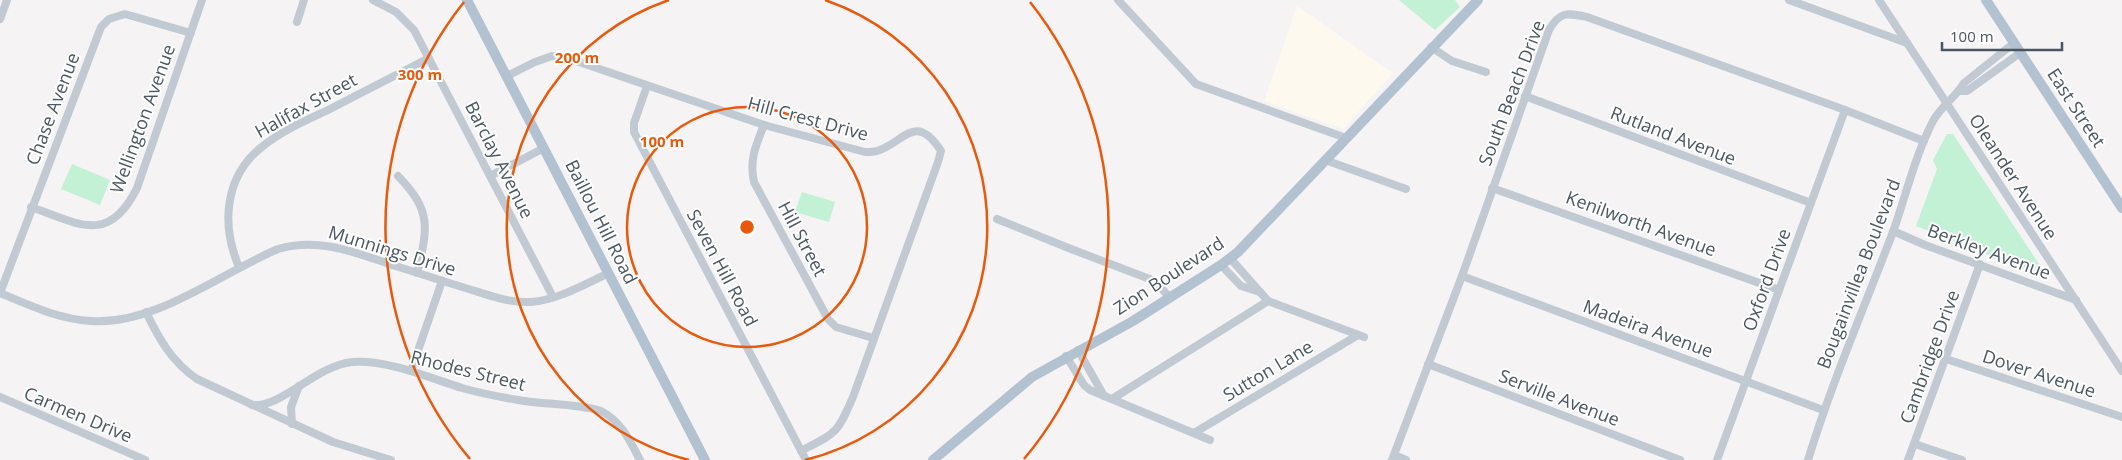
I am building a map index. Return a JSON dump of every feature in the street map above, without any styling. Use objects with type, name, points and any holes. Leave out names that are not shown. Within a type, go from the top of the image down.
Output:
[{"type":"main road","name":"Baillou Hill Road","points":[[467,0],[705,460]]},
{"type":"main road","name":"Zion Boulevard","points":[[933,460],[1023,384],[1066,356],[1170,298],[1221,265],[1245,246],[1431,47],[1478,0]]},
{"type":"main road","name":"East Street","points":[[1986,0],[2122,208]]},
{"type":"street","points":[[0,19],[7,0]]},
{"type":"street","name":"Wellington Avenue","points":[[32,208],[78,224],[92,226],[105,224],[120,215],[137,188],[202,0]]},
{"type":"street","points":[[297,22],[304,0]]},
{"type":"street","name":"Barclay Avenue","points":[[373,0],[388,7],[414,30],[553,297]]},
{"type":"street","points":[[1118,0],[1196,84],[1346,138]]},
{"type":"street","points":[[1789,0],[1907,43]]},
{"type":"street","name":"Oleander Avenue","points":[[1879,0],[2122,371]]},
{"type":"street","name":"Chase Avenue","points":[[0,293],[96,36],[104,23],[115,16],[125,14],[191,33]]},
{"type":"street","name":"South Beach Drive","points":[[1393,458],[1462,276],[1549,30],[1555,19],[1562,15],[1571,14],[1586,17],[1845,110],[1924,141]]},
{"type":"street","points":[[1959,91],[1964,83],[1976,72],[2014,44]]},
{"type":"street","points":[[1431,47],[1452,60],[1486,72]]},
{"type":"street","points":[[1959,91],[1967,91],[2020,53]]},
{"type":"street","name":"Hill Crest Drive","points":[[507,76],[552,56],[573,60],[764,125],[865,152],[877,151],[904,134],[923,132],[934,140],[941,151],[938,162],[853,397],[841,425],[834,434],[801,451]]},
{"type":"street","name":"Halifax Street","points":[[239,267],[232,251],[228,206],[230,195],[240,172],[255,152],[284,132],[429,58]]},
{"type":"street","name":"Seven Hill Road","points":[[647,86],[634,123],[634,132],[806,460]]},
{"type":"street","name":"Bougainvillea Boulevard","points":[[1808,460],[1824,410],[1893,231],[1924,141],[1933,121],[1946,102],[1959,91]]},
{"type":"street","name":"Rutland Avenue","points":[[1525,96],[1811,203]]},
{"type":"street","name":"Oxford Drive","points":[[1717,460],[1845,110]]},
{"type":"street","name":"Hill Street","points":[[764,125],[752,158],[751,169],[754,182],[828,319],[836,327],[873,338]]},
{"type":"street","points":[[490,176],[544,148]]},
{"type":"street","points":[[1325,160],[1406,190]]},
{"type":"street","points":[[398,176],[414,194],[423,214],[425,240],[417,273]]},
{"type":"street","name":"Kenilworth Avenue","points":[[1492,188],[1779,290]]},
{"type":"street","points":[[997,218],[1070,249],[1155,280],[1170,298]]},
{"type":"street","name":"Berkley Avenue","points":[[1893,231],[1925,245],[2076,300]]},
{"type":"street","name":"Munnings Drive","points":[[0,293],[38,309],[78,320],[109,321],[126,319],[175,300],[278,249],[312,244],[349,250],[504,300],[533,302],[553,297],[609,273]]},
{"type":"street","points":[[1108,398],[1268,301],[1230,258]]},
{"type":"street","name":"Cambridge Drive","points":[[1908,460],[1980,264]]},
{"type":"street","points":[[1221,265],[1241,286],[1260,292]]},
{"type":"street","name":"Madeira Avenue","points":[[1462,276],[1824,410]]},
{"type":"street","points":[[411,371],[442,281]]},
{"type":"street","name":"Sutton Lane","points":[[1194,434],[1361,336],[1268,301]]},
{"type":"street","points":[[146,312],[161,341],[181,366],[197,379],[292,424],[351,449],[391,460]]},
{"type":"street","points":[[1078,350],[1108,398]]},
{"type":"street","points":[[1066,356],[1084,385],[1108,398],[1210,440]]},
{"type":"street","name":"Dover Avenue","points":[[1946,358],[2122,417]]},
{"type":"street","name":"Rhodes Street","points":[[252,405],[270,403],[322,371],[353,362],[369,362],[411,371],[464,388],[519,400],[601,411],[621,426],[640,460]]},
{"type":"street","name":"Serville Avenue","points":[[1428,364],[1680,460]]},
{"type":"street","points":[[292,424],[291,407],[299,386]]},
{"type":"street","name":"Carmen Drive","points":[[0,397],[142,460]]},
{"type":"street","points":[[1915,444],[1962,460]]},
{"type":"street","points":[[1393,458],[1406,460]]},
{"type":"shaded area","points":[[1297,6],[1393,73],[1343,129],[1264,101]]},
{"type":"green space","points":[[1399,0],[1455,0],[1460,7],[1435,30]]},
{"type":"green space","points":[[1947,134],[1953,134],[2043,270],[2044,275],[2039,275],[1916,226],[1937,169],[1933,160]]},
{"type":"green space","points":[[72,164],[110,180],[100,205],[61,189]]},
{"type":"green space","points":[[802,192],[835,202],[829,222],[795,212]]}]
